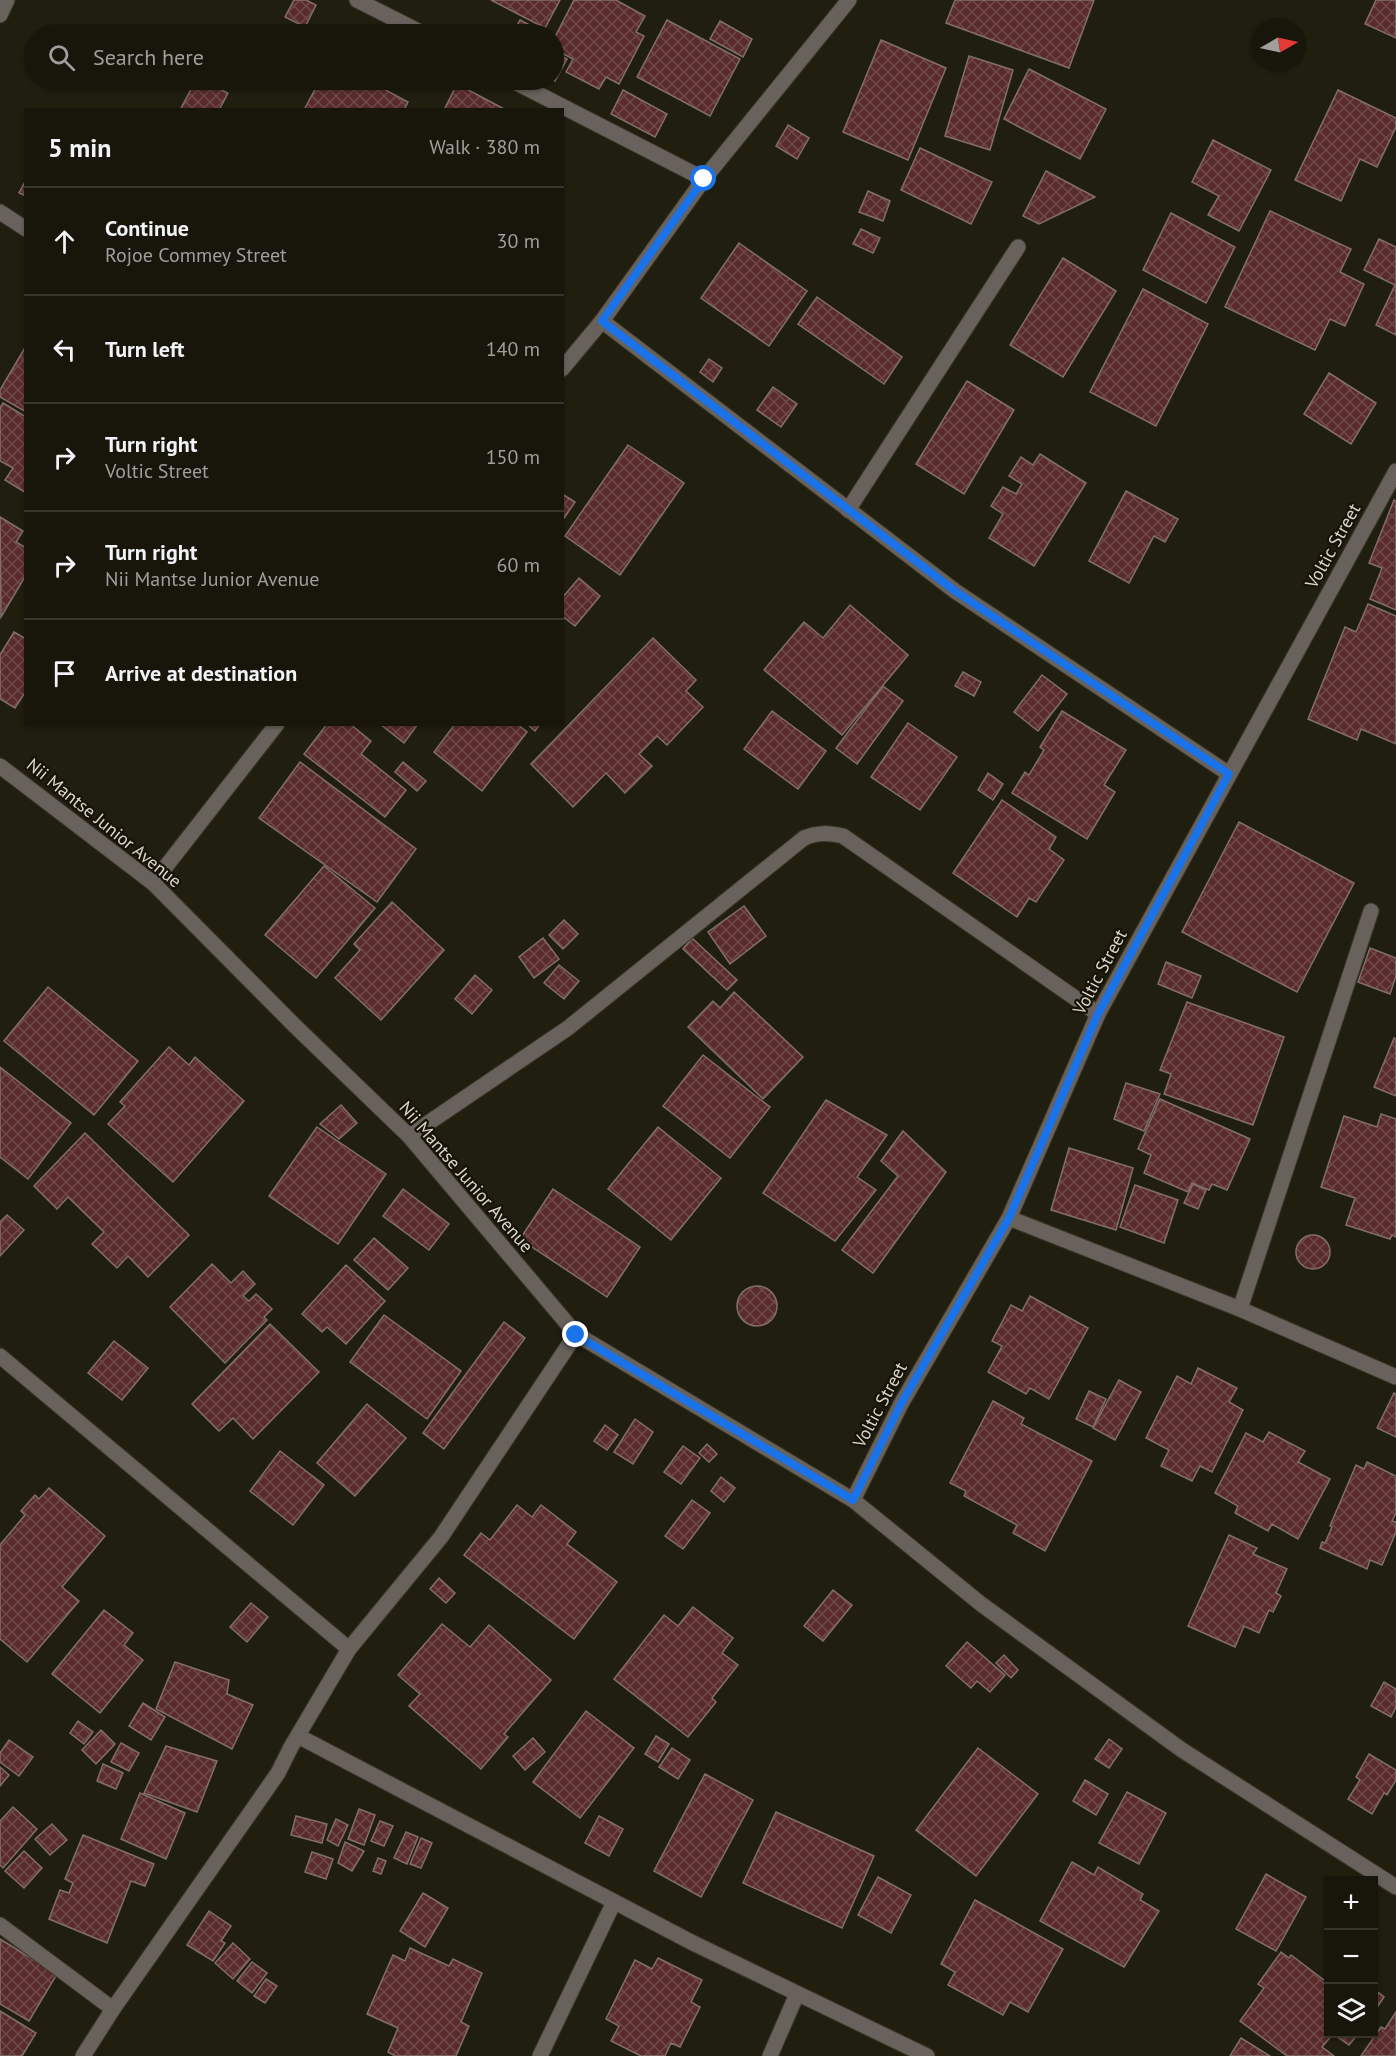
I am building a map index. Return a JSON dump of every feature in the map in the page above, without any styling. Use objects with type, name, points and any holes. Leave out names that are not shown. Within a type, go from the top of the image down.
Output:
[{"type":"street","points":[[0,15],[7,0]]},
{"type":"street","points":[[357,0],[404,24]]},
{"type":"street","points":[[564,367],[602,321],[704,179],[849,0]]},
{"type":"street","points":[[530,90],[704,179]]},
{"type":"street","points":[[0,212],[24,228]]},
{"type":"street","points":[[848,510],[1018,247]]},
{"type":"street","points":[[602,321],[955,591],[1229,774]]},
{"type":"street","name":"Voltic Street","points":[[853,1500],[901,1404],[1009,1218],[1098,1014],[1396,471]]},
{"type":"street","points":[[153,883],[275,726]]},
{"type":"street","name":"Nii Mantse Junior Avenue","points":[[0,765],[153,883],[295,1026],[410,1136],[576,1335],[853,1500],[981,1604],[1182,1750],[1396,1887]]},
{"type":"street","points":[[410,1136],[568,1028],[804,838],[816,833],[843,836],[1098,1014]]},
{"type":"street","points":[[1240,1309],[1371,911]]},
{"type":"street","points":[[1009,1218],[1240,1309],[1396,1377]]},
{"type":"street","points":[[83,2056],[113,2009],[278,1773],[349,1649],[441,1537],[576,1335]]},
{"type":"street","points":[[0,1356],[349,1649]]},
{"type":"street","points":[[298,1736],[614,1902],[927,2056]]},
{"type":"street","points":[[540,2056],[614,1902]]},
{"type":"street","points":[[0,1925],[113,2009]]},
{"type":"street","points":[[770,2056],[797,1994]]},
{"type":"building","points":[[294,0],[306,0],[316,5],[306,24],[299,24],[285,17]]},
{"type":"building","points":[[491,0],[560,0],[547,24],[537,24]]},
{"type":"building","points":[[574,0],[616,0],[645,16],[636,32],[644,36],[619,84],[606,77],[599,89],[566,72],[573,59],[564,54],[564,24],[562,24]]},
{"type":"building","points":[[955,0],[1094,0],[1069,68],[946,23]]},
{"type":"building","points":[[1376,0],[1396,0],[1396,38],[1365,24]]},
{"type":"building","points":[[667,20],[740,59],[710,116],[637,77]]},
{"type":"building","points":[[720,21],[752,39],[743,57],[710,39]]},
{"type":"building","points":[[881,40],[946,68],[908,160],[843,132]]},
{"type":"building","points":[[969,56],[1013,70],[990,150],[945,136]]},
{"type":"building","points":[[1029,69],[1106,109],[1080,159],[1004,119]]},
{"type":"building","points":[[191,90],[222,90],[228,93],[220,108],[181,108]]},
{"type":"building","points":[[315,90],[386,90],[408,102],[405,108],[305,108]]},
{"type":"building","points":[[454,90],[468,90],[502,108],[445,108]]},
{"type":"building","points":[[623,90],[667,114],[655,137],[611,114]]},
{"type":"building","points":[[1338,90],[1396,118],[1396,127],[1377,167],[1360,159],[1341,201],[1295,180]]},
{"type":"building","points":[[788,125],[809,138],[797,159],[776,146]]},
{"type":"building","points":[[1213,140],[1271,170],[1239,231],[1208,215],[1219,196],[1192,182]]},
{"type":"building","points":[[920,148],[992,182],[971,224],[901,190]]},
{"type":"building","points":[[1046,171],[1095,197],[1039,224],[1023,216]]},
{"type":"building","points":[[24,184],[24,195],[19,193]]},
{"type":"building","points":[[868,191],[890,201],[883,221],[859,212]]},
{"type":"building","points":[[1270,211],[1351,249],[1340,272],[1364,284],[1345,326],[1330,319],[1315,350],[1225,307]]},
{"type":"building","points":[[1171,213],[1235,247],[1206,303],[1143,270]]},
{"type":"building","points":[[861,229],[880,238],[873,253],[853,244]]},
{"type":"building","points":[[1379,239],[1396,247],[1396,335],[1376,325],[1395,285],[1364,270]]},
{"type":"building","points":[[739,243],[807,291],[769,346],[701,298]]},
{"type":"building","points":[[1063,258],[1116,291],[1063,377],[1010,345]]},
{"type":"building","points":[[1143,289],[1208,324],[1156,426],[1090,392]]},
{"type":"building","points":[[817,297],[902,357],[884,384],[798,324]]},
{"type":"building","points":[[24,349],[24,411],[0,397],[0,390]]},
{"type":"building","points":[[709,359],[722,368],[713,382],[700,372]]},
{"type":"building","points":[[1329,373],[1376,403],[1351,444],[1304,414]]},
{"type":"building","points":[[967,381],[1014,410],[964,494],[916,464]]},
{"type":"building","points":[[773,387],[797,404],[781,427],[757,410]]},
{"type":"building","points":[[3,403],[24,416],[24,492],[5,480],[13,468],[0,461],[0,408]]},
{"type":"building","points":[[628,445],[684,483],[620,575],[565,536]]},
{"type":"building","points":[[1040,454],[1086,483],[1034,566],[989,538],[1003,514],[991,506],[1003,487],[1016,494],[1022,484],[1009,476],[1021,457],[1033,465]]},
{"type":"building","points":[[1126,491],[1178,519],[1165,542],[1154,536],[1129,583],[1089,561]]},
{"type":"building","points":[[564,495],[575,502],[564,518]]},
{"type":"building","points":[[1394,500],[1396,501],[1396,610],[1370,599],[1382,568],[1369,563]]},
{"type":"building","points":[[0,517],[23,531],[16,542],[24,547],[24,578],[1,617]]},
{"type":"building","points":[[579,578],[600,596],[575,626],[564,618],[564,596]]},
{"type":"building","points":[[1368,604],[1396,616],[1396,744],[1361,729],[1357,740],[1308,719],[1345,627],[1356,632]]},
{"type":"building","points":[[850,605],[908,655],[842,735],[764,670],[804,622],[823,638]]},
{"type":"building","points":[[14,632],[24,638],[24,694],[15,708],[0,699],[0,655]]},
{"type":"building","points":[[653,638],[696,680],[686,691],[703,707],[667,745],[657,736],[639,754],[652,766],[625,793],[606,773],[573,807],[531,764]]},
{"type":"building","points":[[963,672],[981,682],[974,696],[955,686]]},
{"type":"building","points":[[1042,675],[1067,694],[1038,731],[1014,712]]},
{"type":"building","points":[[883,686],[903,701],[857,764],[836,748]]},
{"type":"building","points":[[772,711],[826,751],[798,789],[744,749]]},
{"type":"building","points":[[1062,711],[1126,750],[1104,785],[1115,792],[1087,839],[1012,793],[1025,772],[1029,775],[1044,750],[1040,747]]},
{"type":"building","points":[[908,723],[957,757],[920,810],[871,777]]},
{"type":"building","points":[[325,726],[352,726],[371,741],[361,754],[406,790],[385,817],[304,754]]},
{"type":"building","points":[[383,726],[417,726],[404,743]]},
{"type":"building","points":[[454,726],[520,726],[527,732],[482,791],[434,752]]},
{"type":"building","points":[[529,726],[539,726],[535,731]]},
{"type":"building","points":[[300,762],[416,849],[377,902],[259,818]]},
{"type":"building","points":[[403,762],[426,781],[417,791],[395,772]]},
{"type":"building","points":[[988,773],[1003,784],[993,800],[978,790]]},
{"type":"building","points":[[1002,800],[1056,837],[1049,849],[1064,860],[1036,902],[1029,898],[1017,917],[953,873]]},
{"type":"building","points":[[1239,822],[1354,883],[1297,992],[1182,932]]},
{"type":"building","points":[[324,866],[375,908],[316,978],[265,935]]},
{"type":"building","points":[[392,902],[444,950],[381,1020],[335,978],[360,950],[354,944]]},
{"type":"building","points":[[744,906],[766,936],[730,964],[708,932]]},
{"type":"building","points":[[564,920],[578,934],[563,949],[549,935]]},
{"type":"building","points":[[543,938],[559,959],[534,978],[519,957]]},
{"type":"building","points":[[692,938],[737,980],[727,990],[683,949]]},
{"type":"building","points":[[1370,948],[1396,958],[1396,976],[1390,994],[1358,982]]},
{"type":"building","points":[[1166,962],[1201,976],[1192,998],[1158,984]]},
{"type":"building","points":[[559,965],[579,981],[564,999],[544,983]]},
{"type":"building","points":[[475,975],[492,990],[472,1014],[455,999]]},
{"type":"building","points":[[48,987],[138,1061],[94,1115],[4,1041]]},
{"type":"building","points":[[734,992],[803,1057],[763,1099],[688,1027],[713,1001],[720,1008]]},
{"type":"building","points":[[1187,1002],[1284,1037],[1253,1125],[1164,1094],[1171,1074],[1160,1070]]},
{"type":"building","points":[[1394,1038],[1396,1039],[1396,1096],[1374,1087]]},
{"type":"building","points":[[169,1047],[189,1065],[195,1057],[244,1101],[173,1182],[108,1124],[125,1106],[120,1102]]},
{"type":"building","points":[[703,1055],[770,1107],[730,1158],[663,1106]]},
{"type":"building","points":[[0,1067],[71,1123],[28,1179],[0,1157]]},
{"type":"building","points":[[1126,1083],[1160,1094],[1144,1131],[1114,1119]]},
{"type":"building","points":[[1160,1099],[1250,1139],[1227,1190],[1212,1184],[1209,1190],[1192,1183],[1188,1192],[1144,1173],[1151,1155],[1138,1149]]},
{"type":"building","points":[[826,1100],[887,1135],[857,1177],[876,1190],[835,1241],[763,1193]]},
{"type":"building","points":[[341,1105],[357,1123],[339,1139],[320,1124]]},
{"type":"building","points":[[1381,1114],[1396,1119],[1396,1237],[1392,1235],[1390,1239],[1346,1225],[1355,1198],[1321,1187],[1344,1116],[1377,1127]]},
{"type":"building","points":[[317,1127],[386,1174],[338,1244],[269,1196]]},
{"type":"building","points":[[658,1127],[721,1178],[671,1240],[608,1189]]},
{"type":"building","points":[[903,1131],[946,1172],[873,1273],[842,1250],[898,1176],[881,1161]]},
{"type":"building","points":[[85,1133],[189,1235],[148,1277],[128,1256],[117,1268],[92,1244],[104,1232],[68,1197],[57,1209],[34,1186]]},
{"type":"building","points":[[1069,1148],[1133,1168],[1116,1230],[1051,1210]]},
{"type":"building","points":[[1193,1184],[1206,1190],[1198,1209],[1184,1203]]},
{"type":"building","points":[[1135,1185],[1178,1200],[1164,1243],[1120,1227]]},
{"type":"building","points":[[403,1189],[449,1224],[429,1250],[383,1216]]},
{"type":"building","points":[[553,1189],[640,1247],[607,1297],[520,1239]]},
{"type":"building","points":[[7,1215],[24,1230],[0,1256],[0,1222]]},
{"type":"building","points":[[1313,1235],[1325,1240],[1330,1252],[1325,1264],[1313,1269],[1301,1264],[1296,1252],[1301,1240]]},
{"type":"building","points":[[374,1238],[408,1268],[388,1290],[354,1260]]},
{"type":"building","points":[[212,1264],[231,1283],[243,1271],[255,1284],[243,1296],[249,1301],[256,1294],[272,1309],[264,1317],[267,1320],[225,1363],[170,1307]]},
{"type":"building","points":[[346,1265],[385,1301],[346,1344],[327,1327],[322,1332],[302,1314]]},
{"type":"building","points":[[757,1286],[765,1287],[771,1292],[776,1298],[776,1314],[771,1320],[765,1325],[757,1326],[749,1325],[743,1320],[738,1314],[737,1306],[738,1298],[743,1292],[749,1287]]},
{"type":"building","points":[[1030,1296],[1088,1328],[1049,1399],[1030,1388],[1026,1394],[988,1372],[1002,1346],[992,1341],[1011,1305],[1022,1311]]},
{"type":"building","points":[[384,1315],[461,1371],[427,1419],[350,1362]]},
{"type":"building","points":[[504,1322],[525,1338],[444,1449],[423,1433]]},
{"type":"building","points":[[270,1324],[319,1372],[253,1439],[233,1418],[219,1431],[192,1404]]},
{"type":"building","points":[[114,1341],[148,1368],[122,1400],[88,1373]]},
{"type":"building","points":[[1198,1368],[1237,1388],[1229,1402],[1243,1410],[1212,1472],[1200,1466],[1192,1481],[1161,1466],[1169,1450],[1146,1438],[1177,1376],[1191,1384]]},
{"type":"building","points":[[1119,1380],[1141,1392],[1115,1440],[1093,1428]]},
{"type":"building","points":[[1089,1391],[1106,1399],[1093,1427],[1076,1419]]},
{"type":"building","points":[[1394,1393],[1396,1394],[1396,1437],[1377,1428]]},
{"type":"building","points":[[993,1401],[1024,1418],[1021,1424],[1092,1461],[1045,1551],[1013,1533],[1017,1525],[964,1496],[966,1491],[950,1483]]},
{"type":"building","points":[[367,1404],[406,1438],[355,1496],[317,1463]]},
{"type":"building","points":[[635,1419],[653,1432],[633,1464],[614,1452]]},
{"type":"building","points":[[605,1425],[618,1435],[607,1450],[594,1441]]},
{"type":"building","points":[[1269,1432],[1305,1451],[1298,1462],[1330,1479],[1298,1539],[1272,1524],[1268,1531],[1235,1513],[1238,1506],[1215,1493],[1246,1433],[1263,1442]]},
{"type":"building","points":[[707,1444],[717,1454],[709,1462],[699,1453]]},
{"type":"building","points":[[683,1446],[700,1458],[681,1484],[664,1472]]},
{"type":"building","points":[[280,1451],[324,1485],[293,1525],[250,1491]]},
{"type":"building","points":[[1367,1462],[1396,1476],[1396,1513],[1392,1521],[1396,1522],[1396,1532],[1382,1565],[1370,1560],[1367,1569],[1320,1548],[1322,1542],[1325,1543],[1332,1527],[1330,1526],[1356,1465],[1364,1469]]},
{"type":"building","points":[[721,1477],[735,1488],[724,1502],[711,1491]]},
{"type":"building","points":[[49,1488],[105,1536],[62,1587],[79,1601],[27,1662],[0,1639],[0,1545],[25,1515],[21,1511],[35,1495],[39,1499]]},
{"type":"building","points":[[692,1500],[710,1513],[683,1549],[665,1536]]},
{"type":"building","points":[[517,1505],[532,1517],[541,1505],[576,1532],[567,1544],[617,1582],[574,1639],[464,1555],[481,1533],[490,1540]]},
{"type":"building","points":[[1229,1535],[1257,1548],[1253,1554],[1287,1569],[1276,1593],[1281,1596],[1273,1612],[1269,1610],[1259,1633],[1244,1626],[1235,1647],[1188,1626]]},
{"type":"building","points":[[439,1578],[455,1593],[446,1603],[430,1589]]},
{"type":"building","points":[[833,1590],[852,1605],[823,1641],[804,1626]]},
{"type":"building","points":[[251,1603],[268,1617],[247,1642],[230,1627]]},
{"type":"building","points":[[693,1607],[733,1638],[722,1653],[738,1665],[712,1698],[716,1702],[688,1737],[614,1679],[664,1615],[678,1626]]},
{"type":"building","points":[[104,1610],[133,1633],[124,1645],[143,1660],[100,1713],[52,1674]]},
{"type":"building","points":[[442,1624],[470,1647],[489,1625],[551,1680],[504,1734],[508,1737],[481,1769],[409,1706],[420,1694],[398,1675]]},
{"type":"building","points":[[967,1642],[1005,1675],[990,1692],[977,1681],[971,1688],[946,1666]]},
{"type":"building","points":[[1004,1655],[1018,1670],[1011,1678],[996,1663]]},
{"type":"building","points":[[175,1662],[229,1680],[227,1694],[253,1705],[232,1749],[156,1709]]},
{"type":"building","points":[[1384,1682],[1396,1689],[1396,1707],[1391,1717],[1371,1706]]},
{"type":"building","points":[[143,1703],[165,1717],[151,1740],[129,1726]]},
{"type":"building","points":[[586,1711],[634,1748],[580,1818],[533,1782]]},
{"type":"building","points":[[78,1721],[93,1732],[84,1744],[70,1733]]},
{"type":"building","points":[[101,1730],[115,1744],[96,1764],[82,1750]]},
{"type":"building","points":[[656,1736],[669,1744],[658,1762],[645,1754]]},
{"type":"building","points":[[533,1738],[545,1752],[525,1770],[513,1756]]},
{"type":"building","points":[[1109,1739],[1122,1749],[1109,1768],[1095,1759]]},
{"type":"building","points":[[9,1740],[33,1757],[19,1776],[0,1762],[0,1753]]},
{"type":"building","points":[[121,1743],[139,1753],[129,1771],[111,1762]]},
{"type":"building","points":[[166,1746],[217,1761],[197,1812],[144,1793]]},
{"type":"building","points":[[672,1748],[690,1760],[678,1779],[659,1767]]},
{"type":"building","points":[[978,1748],[1038,1794],[976,1876],[916,1830]]},
{"type":"building","points":[[1369,1754],[1396,1770],[1396,1780],[1387,1795],[1384,1793],[1372,1814],[1348,1799],[1360,1780],[1356,1777]]},
{"type":"building","points":[[103,1764],[123,1773],[116,1789],[97,1781]]},
{"type":"building","points":[[0,1767],[9,1775],[0,1786]]},
{"type":"building","points":[[705,1774],[753,1800],[701,1897],[654,1871]]},
{"type":"building","points":[[1085,1780],[1108,1794],[1096,1815],[1073,1801]]},
{"type":"building","points":[[1127,1792],[1166,1813],[1139,1864],[1099,1843]]},
{"type":"building","points":[[140,1793],[185,1813],[166,1859],[121,1839]]},
{"type":"building","points":[[13,1807],[37,1829],[3,1868],[0,1865],[0,1821]]},
{"type":"building","points":[[359,1809],[375,1815],[364,1845],[348,1839]]},
{"type":"building","points":[[776,1812],[874,1856],[842,1928],[743,1883]]},
{"type":"building","points":[[296,1816],[327,1824],[322,1843],[291,1835]]},
{"type":"building","points":[[599,1816],[623,1829],[609,1856],[585,1843]]},
{"type":"building","points":[[336,1819],[348,1825],[338,1846],[327,1840]]},
{"type":"building","points":[[380,1821],[393,1826],[384,1846],[371,1841]]},
{"type":"building","points":[[52,1824],[67,1840],[50,1855],[35,1839]]},
{"type":"building","points":[[406,1832],[418,1837],[407,1864],[394,1858]]},
{"type":"building","points":[[83,1835],[154,1864],[145,1886],[131,1881],[107,1943],[49,1919],[60,1890],[69,1893],[73,1883],[65,1879]]},
{"type":"building","points":[[421,1838],[432,1843],[421,1868],[410,1864]]},
{"type":"building","points":[[345,1842],[364,1851],[352,1871],[338,1863]]},
{"type":"building","points":[[24,1851],[42,1868],[24,1888],[5,1871]]},
{"type":"building","points":[[312,1852],[333,1859],[326,1879],[305,1872]]},
{"type":"building","points":[[378,1858],[386,1861],[381,1874],[373,1871]]},
{"type":"building","points":[[1072,1862],[1094,1875],[1098,1867],[1143,1894],[1140,1900],[1159,1911],[1124,1967],[1040,1921]]},
{"type":"building","points":[[1266,1874],[1306,1897],[1276,1951],[1236,1929]]},
{"type":"building","points":[[878,1877],[911,1895],[891,1933],[858,1915]]},
{"type":"building","points":[[423,1893],[448,1908],[425,1947],[400,1931]]},
{"type":"building","points":[[975,1900],[1063,1949],[1028,2012],[1010,2002],[1003,2015],[948,1985],[955,1972],[941,1964]]},
{"type":"building","points":[[209,1911],[231,1926],[221,1941],[225,1943],[213,1961],[187,1945]]},
{"type":"building","points":[[0,1939],[57,1974],[29,2021],[0,2004]]},
{"type":"building","points":[[233,1943],[250,1959],[233,1979],[215,1963]]},
{"type":"building","points":[[410,1948],[449,1966],[453,1959],[482,1973],[461,2022],[469,2026],[456,2056],[395,2056],[388,2052],[398,2028],[367,2014],[393,1955],[405,1961]]},
{"type":"building","points":[[1281,1952],[1289,1958],[1291,1955],[1324,1980],[1324,2038],[1330,2038],[1322,2047],[1334,2056],[1287,2056],[1240,2021],[1264,1988],[1258,1984]]},
{"type":"building","points":[[658,1958],[702,1980],[691,2002],[700,2007],[680,2047],[671,2043],[665,2056],[641,2056],[611,2041],[619,2026],[606,2019],[635,1960],[652,1969]]},
{"type":"building","points":[[252,1962],[267,1973],[252,1993],[237,1981]]},
{"type":"building","points":[[266,1979],[277,1986],[265,2003],[254,1996]]},
{"type":"building","points":[[1378,1992],[1384,1997],[1378,2006]]},
{"type":"building","points":[[0,2011],[36,2033],[22,2056],[0,2056]]},
{"type":"building","points":[[1396,2012],[1396,2056],[1361,2056],[1373,2038],[1378,2038],[1381,2027],[1385,2029]]},
{"type":"building","points":[[1241,2038],[1270,2056],[1230,2056]]},
{"type":"building","points":[[1339,2038],[1355,2038],[1349,2045]]},
{"type":"route","points":[[576,1335],[853,1500],[901,1404],[1009,1218],[1098,1014],[1229,774],[955,591],[602,321],[704,179]]}]
